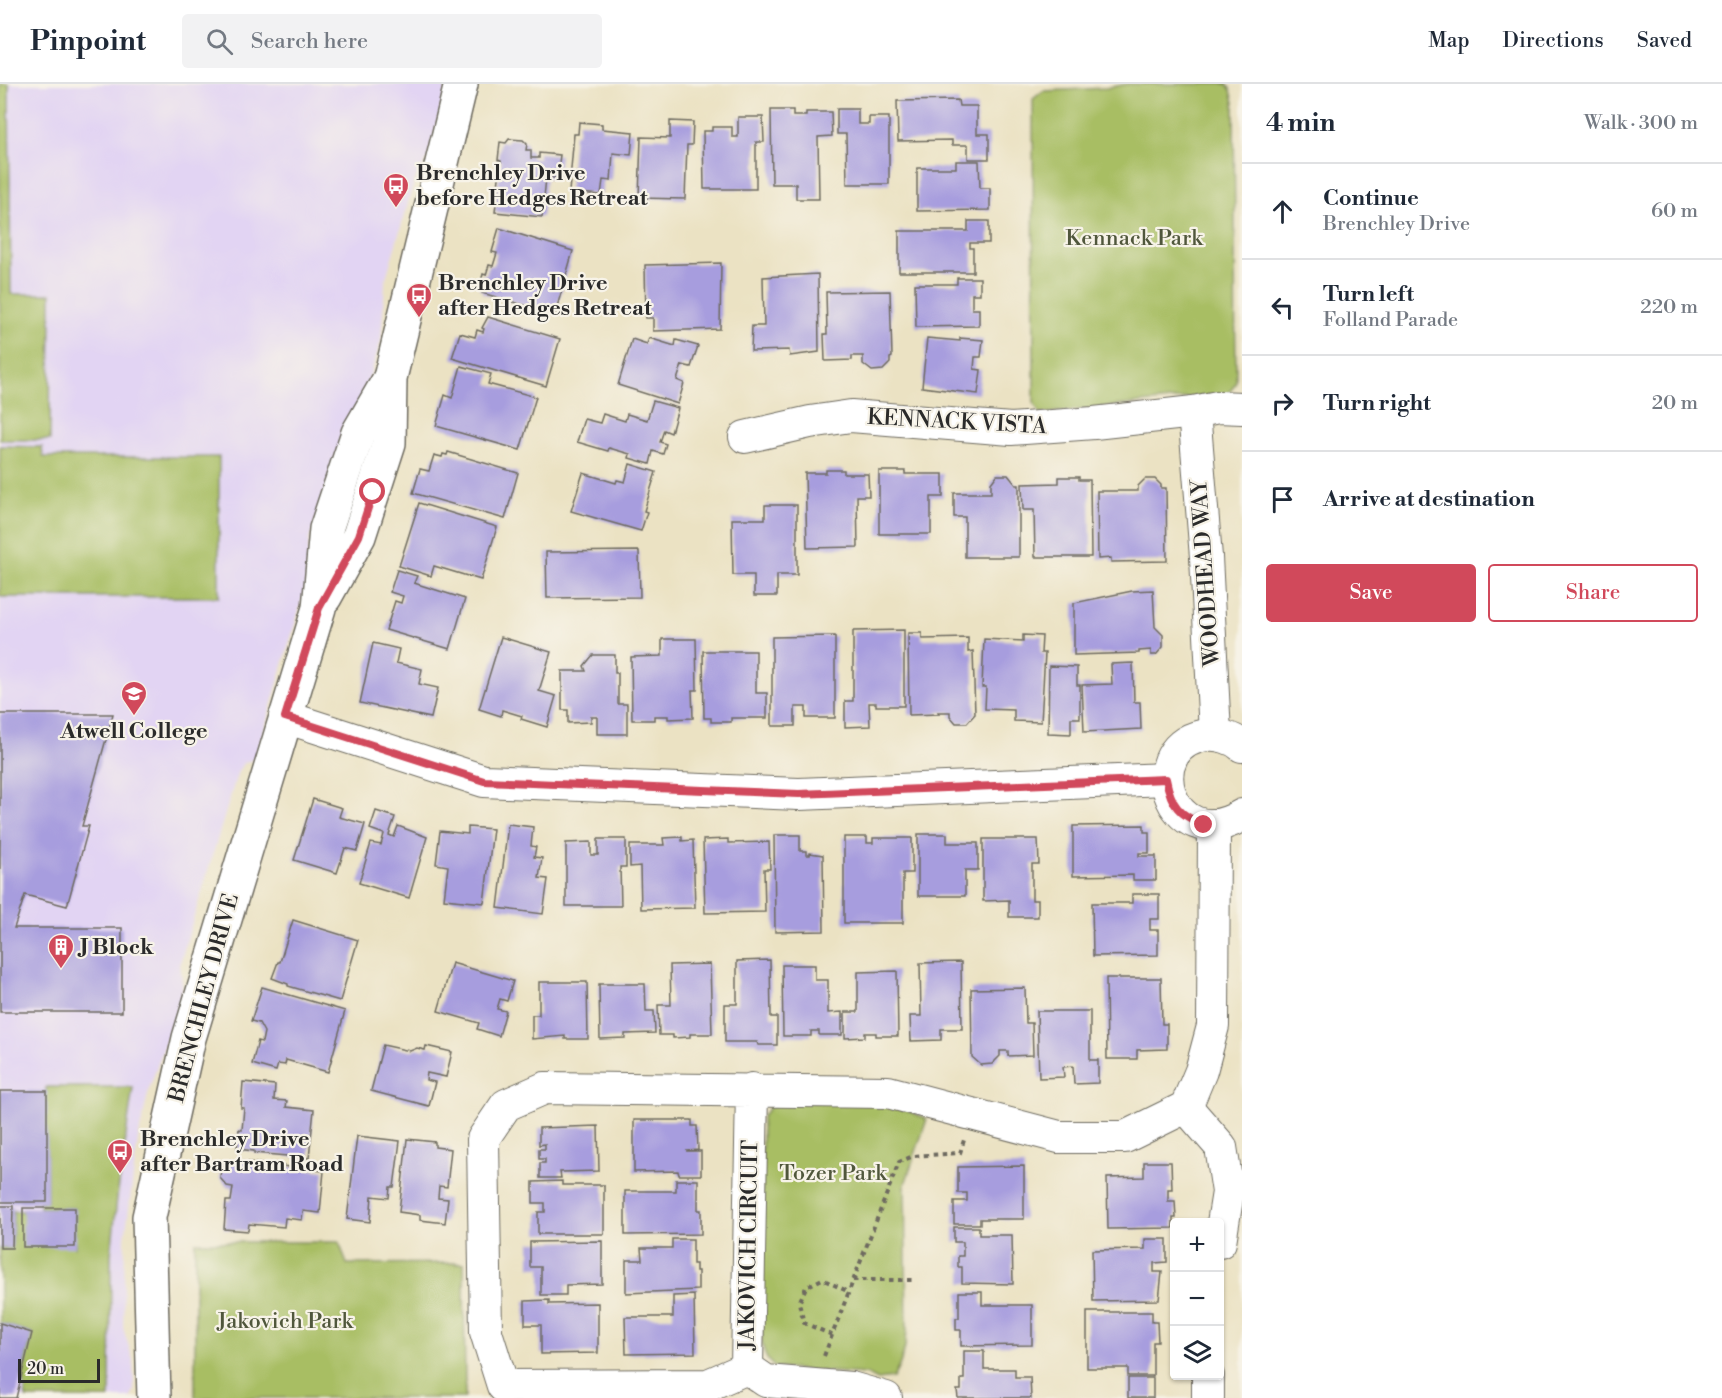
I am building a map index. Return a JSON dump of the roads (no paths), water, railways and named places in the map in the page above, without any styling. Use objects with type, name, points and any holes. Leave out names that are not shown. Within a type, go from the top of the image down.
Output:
[{"type":"street","name":"BRENCHLEY DRIVE","points":[[154,1398],[149,1218],[189,1038],[319,608],[359,536],[389,443],[390,378],[461,84]]},
{"type":"street","name":"BRENCHLEY DRIVE","points":[[319,608],[326,529],[358,433],[390,378]]},
{"type":"street","name":"KENNACK VISTA","points":[[745,437],[810,422],[850,416],[1011,429],[1051,428],[1194,412],[1218,407],[1242,408]]},
{"type":"street","name":"WOODHEAD WAY","points":[[1194,412],[1207,568],[1229,740]]},
{"type":"street","points":[[342,482],[373,492]]},
{"type":"street","points":[[285,717],[484,781],[799,794],[1166,779]]},
{"type":"street","points":[[1224,1218],[1228,1192],[1221,1147],[1186,1107],[1201,1071],[1213,1026],[1228,820],[1204,825],[1189,819],[1177,809],[1169,795],[1166,779],[1168,768],[1175,754],[1186,742],[1201,736],[1229,740]]},
{"type":"street","name":"JAKOVICH CIRCUIT","points":[[752,1089],[747,1368],[708,1385],[500,1392],[486,1332],[483,1139],[506,1105],[545,1088],[752,1089],[888,1092],[1059,1137],[1125,1137],[1186,1107]]},
{"type":"street","points":[[747,1368],[766,1381],[850,1388],[886,1398]]},
{"type":"street","points":[[1208,1380],[1208,1398]]},
{"type":"place","name":"Brenchley Drive before Hedges Retreat","points":[[396,209]]},
{"type":"place","name":"Brenchley Drive after Hedges Retreat","points":[[419,319]]},
{"type":"place","name":"Atwell College","points":[[134,717]]},
{"type":"place","name":"J Block","points":[[61,970]]},
{"type":"place","name":"Brenchley Drive after Bartram Road","points":[[120,1175]]},
{"type":"park label","name":"Kennack Park","points":[[1134,238]]},
{"type":"park label","name":"Tozer Park","points":[[833,1173]]},
{"type":"park label","name":"Jakovich Park","points":[[285,1321]]}]
